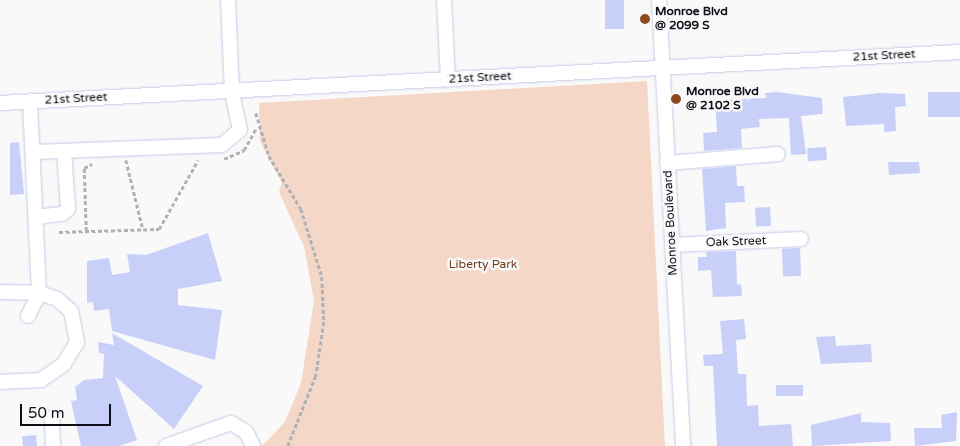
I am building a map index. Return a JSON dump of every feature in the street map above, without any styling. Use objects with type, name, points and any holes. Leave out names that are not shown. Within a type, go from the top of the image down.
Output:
[{"type":"street","points":[[33,152],[222,145],[240,130],[232,91],[228,0]]},
{"type":"street","points":[[444,0],[448,80]]},
{"type":"street","name":"Monroe Boulevard","points":[[658,0],[683,446]]},
{"type":"street","name":"21st Street","points":[[0,103],[960,52]]},
{"type":"street","points":[[28,316],[40,293],[30,102]]},
{"type":"street","points":[[36,217],[62,214],[68,208],[64,150]]},
{"type":"street","points":[[667,162],[778,154]]},
{"type":"street","name":"Oak Street","points":[[672,244],[801,239]]},
{"type":"street","points":[[0,292],[40,293],[57,299],[71,311],[76,334],[72,354],[41,380],[0,382]]},
{"type":"street","points":[[52,418],[53,446]]},
{"type":"street","points":[[166,446],[232,424],[246,432],[253,446]]},
{"type":"path","points":[[256,113],[257,126],[301,209],[322,277],[324,322],[316,376],[288,446]]},
{"type":"path","points":[[220,159],[244,150],[257,126]]},
{"type":"path","points":[[118,159],[135,158]]},
{"type":"path","points":[[125,159],[143,229]]},
{"type":"path","points":[[86,231],[84,168],[102,160]]},
{"type":"path","points":[[191,160],[206,160]]},
{"type":"path","points":[[59,232],[159,228],[198,160]]},
{"type":"green space","name":"Liberty Park","points":[[647,81],[665,446],[262,446],[285,422],[301,383],[314,301],[304,247],[279,192],[282,183],[260,141],[259,103]]},
{"type":"building","points":[[605,0],[624,0],[624,29],[605,29]]},
{"type":"building","points":[[777,92],[822,98],[823,114],[801,116],[806,154],[791,155],[789,118],[759,119],[760,127],[741,129],[742,148],[704,151],[703,133],[717,132],[715,100],[766,98],[765,93]]},
{"type":"building","points":[[928,92],[960,92],[960,117],[928,117]]},
{"type":"building","points":[[880,93],[905,94],[906,106],[895,107],[896,131],[884,132],[884,124],[846,126],[843,97]]},
{"type":"building","points":[[19,142],[24,194],[10,195],[10,143]]},
{"type":"building","points":[[826,147],[827,160],[808,161],[807,148]]},
{"type":"building","points":[[888,162],[919,162],[920,173],[889,175]]},
{"type":"building","points":[[736,166],[737,186],[744,186],[745,202],[725,203],[726,228],[706,231],[702,169]]},
{"type":"building","points":[[770,207],[771,226],[756,227],[755,208]]},
{"type":"building","points":[[208,233],[222,281],[178,289],[178,305],[222,310],[215,360],[112,331],[109,309],[94,311],[93,302],[87,303],[87,261],[109,258],[112,275],[130,272],[127,254],[146,255]]},
{"type":"building","points":[[800,248],[801,276],[783,277],[782,249]]},
{"type":"building","points":[[736,251],[737,285],[741,284],[742,296],[713,297],[711,270],[698,271],[698,257],[707,257],[706,252]]},
{"type":"building","points":[[744,319],[746,339],[736,340],[738,374],[746,374],[747,406],[758,405],[759,426],[791,424],[793,446],[717,446],[713,366],[704,366],[703,355],[723,354],[720,321]]},
{"type":"building","points":[[112,333],[203,386],[174,429],[115,376],[137,440],[119,446],[81,446],[71,401],[77,400],[75,387],[84,380],[103,378],[104,354],[99,353],[98,342],[114,345]]},
{"type":"building","points":[[835,336],[836,346],[871,344],[872,362],[821,364],[816,337]]},
{"type":"building","points":[[776,385],[803,385],[803,396],[776,396]]},
{"type":"building","points":[[957,412],[956,441],[915,446],[914,428],[942,428],[941,415]]},
{"type":"building","points":[[861,413],[861,422],[890,423],[891,441],[812,446],[811,425]]},
{"type":"building","points":[[36,435],[37,446],[23,446],[22,436]]},
{"type":"place","name":"Monroe Blvd @ 2099 S","points":[[645,19]]},
{"type":"place","name":"Monroe Blvd @ 2102 S","points":[[676,99]]}]
